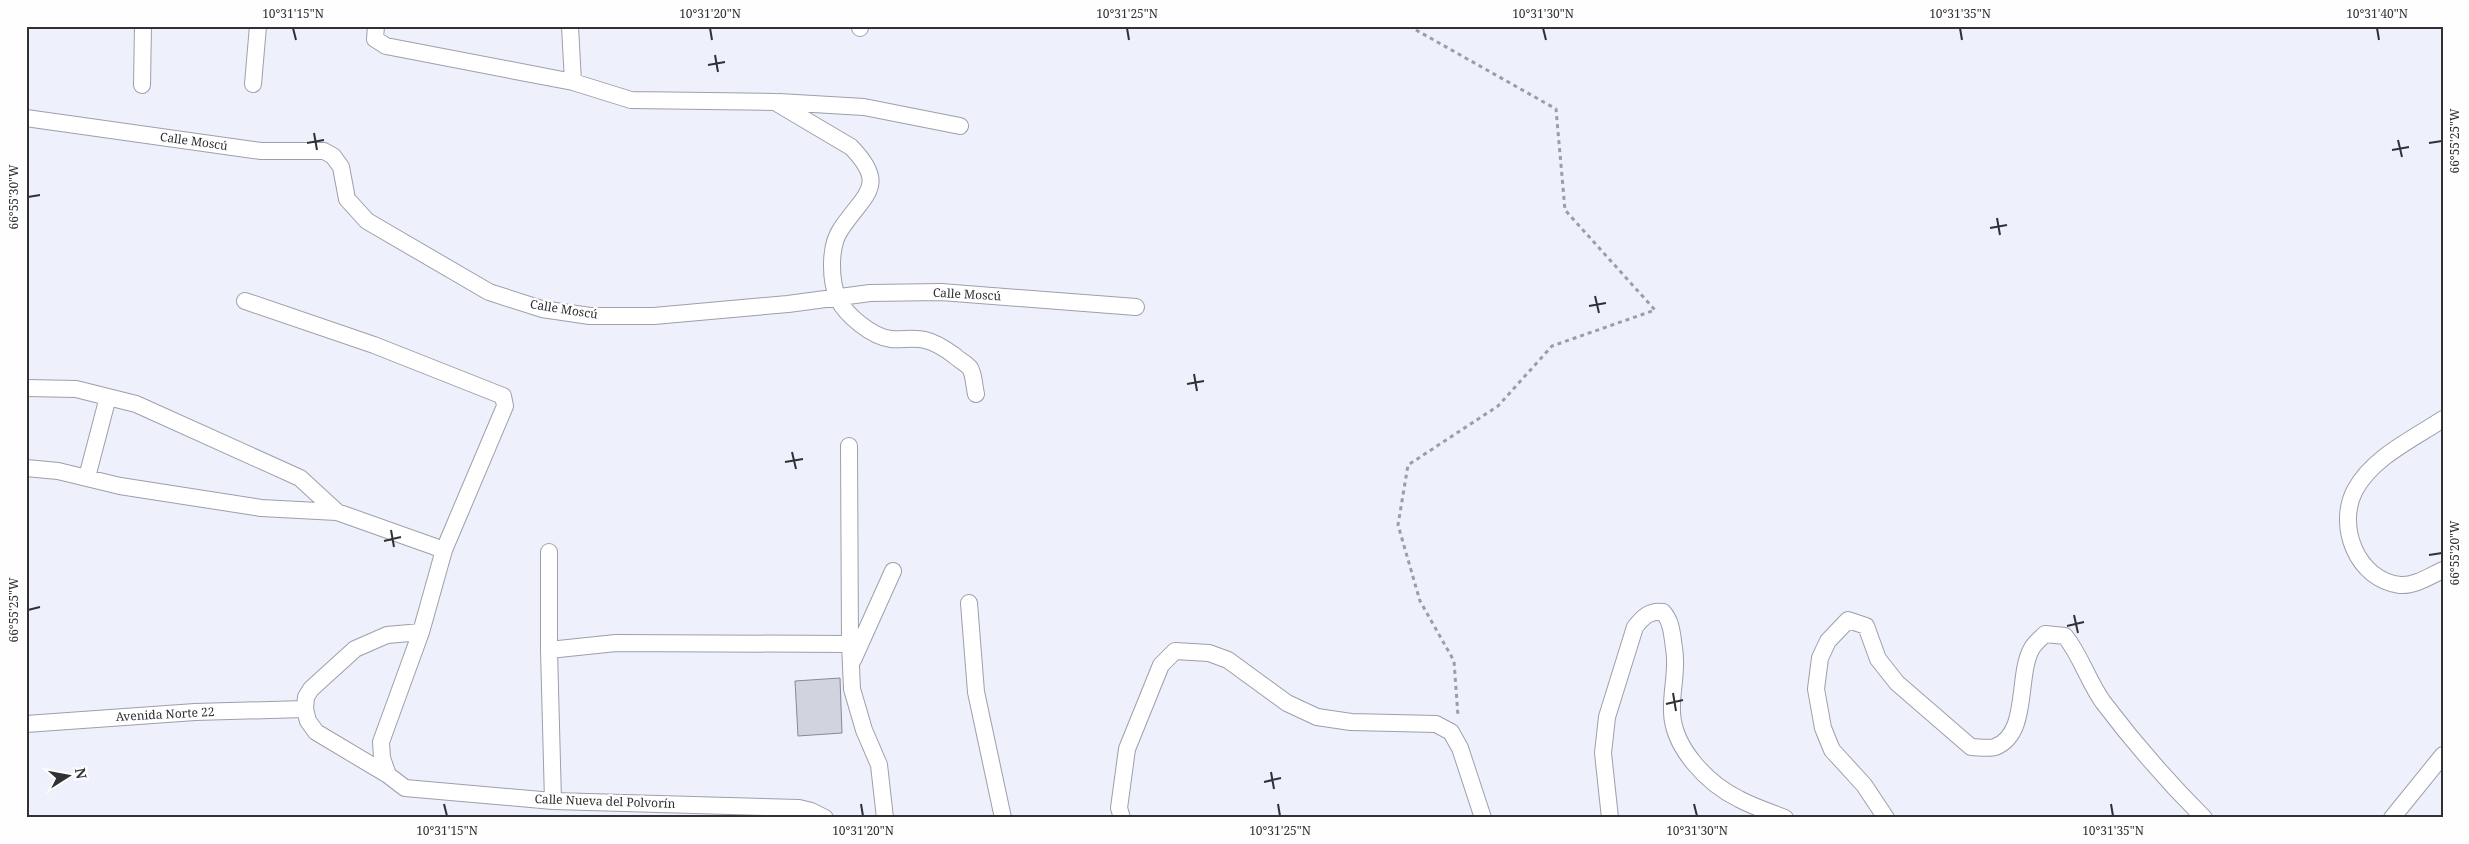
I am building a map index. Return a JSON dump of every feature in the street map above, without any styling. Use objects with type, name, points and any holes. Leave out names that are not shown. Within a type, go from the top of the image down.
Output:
[{"type":"street","points":[[142,85],[143,26]]},
{"type":"street","points":[[253,84],[258,26]]},
{"type":"street","points":[[376,26],[375,39],[386,46],[573,82],[631,100],[774,102],[864,107],[960,126]]},
{"type":"street","points":[[570,26],[573,82]]},
{"type":"street","points":[[774,102],[850,147],[860,156],[871,179],[868,195],[840,230],[835,243],[832,261],[838,297],[845,310],[862,326],[889,338],[926,340],[948,351],[970,368],[976,394]]},
{"type":"street","name":"Calle Moscú","points":[[29,115],[261,151],[324,151],[333,156],[341,167],[347,200],[367,221],[489,292],[542,308],[590,316],[654,316],[870,293],[941,292],[1136,308]]},
{"type":"street","points":[[245,301],[374,345],[503,396],[505,406],[444,550],[421,632],[381,742],[382,758],[388,775]]},
{"type":"street","points":[[26,388],[76,389],[136,404],[300,478],[337,512]]},
{"type":"street","points":[[87,477],[108,397]]},
{"type":"street","points":[[2443,419],[2375,464],[2355,491],[2349,516],[2353,551],[2370,573],[2400,585],[2417,582],[2443,570]]},
{"type":"street","points":[[849,446],[852,689],[870,746],[879,765],[885,818]]},
{"type":"street","points":[[26,468],[58,471],[120,486],[261,508],[337,512],[444,550]]},
{"type":"street","points":[[549,552],[549,650],[553,801]]},
{"type":"street","points":[[851,664],[893,571]]},
{"type":"street","points":[[969,603],[976,692],[1003,818]]},
{"type":"street","points":[[1610,818],[1603,753],[1607,717],[1635,627],[1643,616],[1656,611],[1664,612],[1671,629],[1676,662],[1672,712],[1680,743],[1708,778],[1729,793],[1785,818]]},
{"type":"street","points":[[1886,818],[1864,785],[1832,750],[1822,728],[1816,689],[1820,658],[1828,641],[1848,620],[1866,626],[1878,659],[1897,683],[1972,747],[1994,747],[2010,736],[2019,713],[2025,668],[2032,648],[2045,634],[2065,636],[2078,651],[2102,700],[2174,788],[2204,818]]},
{"type":"street","points":[[305,708],[306,697],[311,689],[355,649],[387,635],[421,632]]},
{"type":"street","points":[[549,650],[616,643],[850,644]]},
{"type":"street","points":[[1122,818],[1120,799],[1127,749],[1161,664],[1175,651],[1209,653],[1228,660],[1287,703],[1317,717],[1351,722],[1436,724],[1451,732],[1460,748],[1483,818]]},
{"type":"street","name":"Avenida Norte 22","points":[[26,724],[195,712],[305,708]]},
{"type":"street","name":"Calle Nueva del Polvorín","points":[[305,708],[308,721],[316,732],[388,775],[405,788],[553,801],[799,808],[811,810],[825,818]]},
{"type":"street","points":[[2392,818],[2443,755]]},
{"type":"path","points":[[1408,26],[1556,109],[1565,210],[1655,310],[1552,346],[1498,406],[1408,465],[1398,525],[1420,601],[1454,662],[1458,719]]},
{"type":"building","points":[[840,678],[842,733],[798,736],[795,681]]}]
